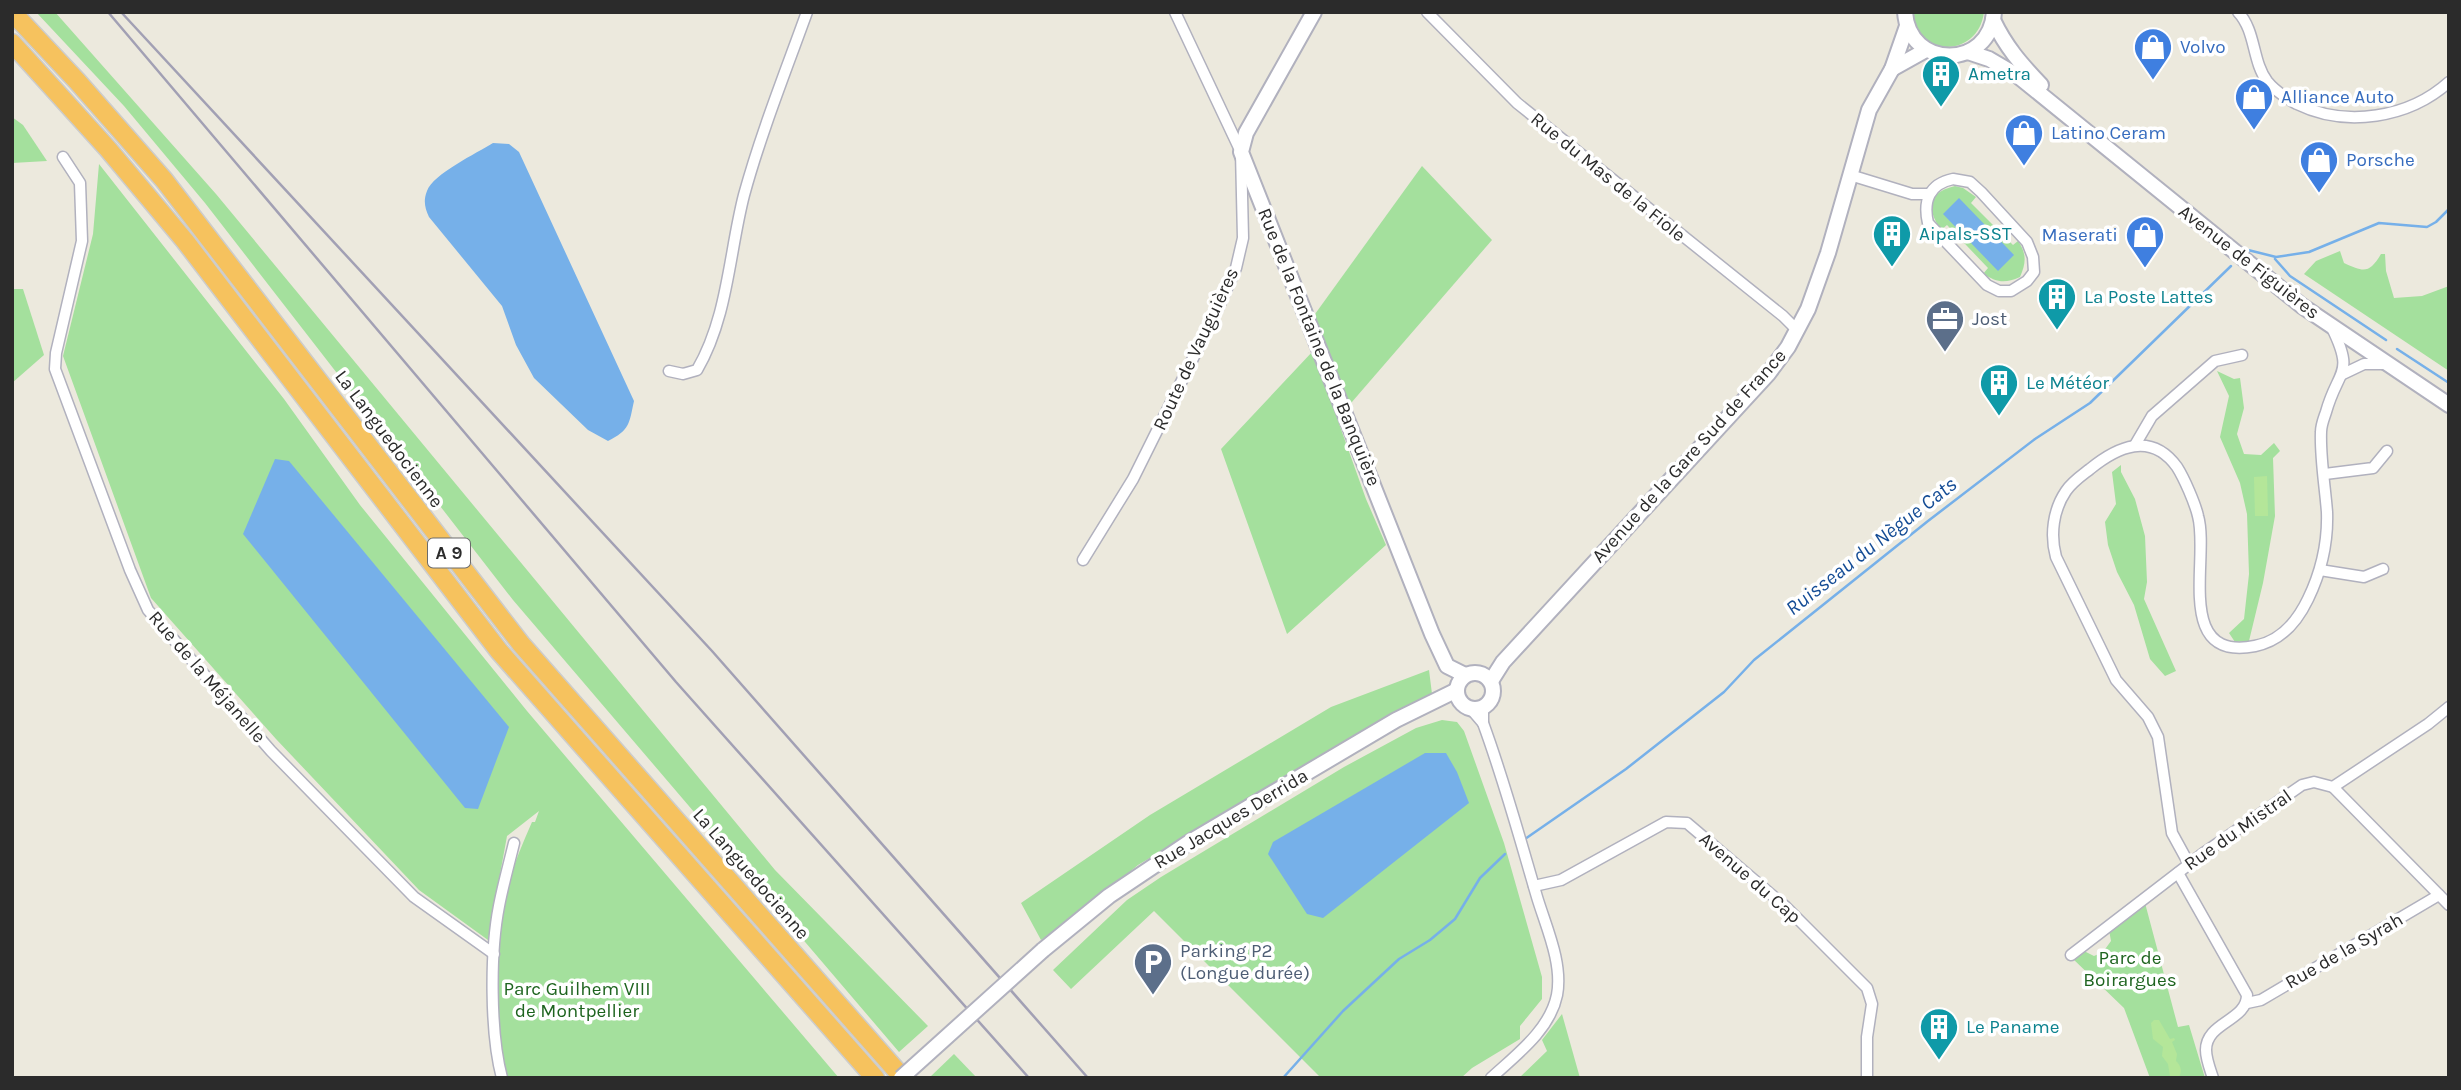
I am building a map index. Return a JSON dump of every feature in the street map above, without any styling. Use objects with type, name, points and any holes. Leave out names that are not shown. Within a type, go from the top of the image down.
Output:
[{"type":"highway","name":"La Languedocienne","points":[[12,12],[164,180],[521,644],[902,1078]]},
{"type":"highway","name":"A 9","points":[[12,43],[108,149],[185,241],[499,651],[875,1078]]},
{"type":"street","points":[[669,371],[683,374],[697,370],[707,354],[724,296],[744,197],[761,139],[807,12]]},
{"type":"street","name":"Rue de la Fontaine de la Banquière","points":[[1175,12],[1241,152],[1432,634],[1447,666],[1465,676]]},
{"type":"street","name":"Route de Vauguières","points":[[1083,560],[1133,478],[1236,268],[1243,239],[1241,152],[1246,133],[1314,12]]},
{"type":"street","name":"Rue du Mas de la Fiole","points":[[1427,12],[1517,103],[1783,316],[1798,331]]},
{"type":"street","points":[[2238,12],[2248,29],[2258,62],[2268,82],[2288,99],[2323,114],[2360,118],[2390,113],[2414,105],[2449,82]]},
{"type":"street","points":[[1906,19],[1912,35],[1926,50],[1954,56],[1968,52],[1984,39],[1993,16]]},
{"type":"street","name":"Avenue de Figuières","points":[[1993,16],[2002,40],[2054,97],[2059,107]]},
{"type":"street","name":"Avenue de la Gare Sud de France","points":[[1486,677],[1503,662],[1768,374],[1798,331],[1815,293],[1869,110],[1892,69],[1906,19]]},
{"type":"street","points":[[1892,69],[1926,50]]},
{"type":"street","name":"Avenue de Figuières","points":[[1968,52],[1990,59],[2010,70],[2050,104],[2059,107],[2242,260],[2332,327],[2449,405]]},
{"type":"street","name":"Rue de la Méjanelle","points":[[63,156],[80,183],[82,242],[56,353],[55,369],[130,570],[148,610],[271,751],[414,897],[494,954]]},
{"type":"street","points":[[1850,175],[1912,194],[1928,194],[1946,180],[1970,182],[2027,242],[2034,257],[2034,272],[2027,281],[2011,291],[1999,291],[1987,285],[1928,223],[1925,211],[1928,194]]},
{"type":"street","points":[[2189,864],[2172,833],[2158,737],[2148,717],[2116,680],[2056,557],[2053,522],[2066,491],[2096,464],[2122,448],[2135,445],[2157,450],[2178,468],[2198,516],[2199,603],[2204,622],[2216,641],[2223,645],[2244,648],[2271,642],[2299,618],[2320,570],[2328,529],[2320,430],[2330,395],[2343,374],[2343,355],[2332,327]]},
{"type":"street","points":[[2135,445],[2152,416],[2215,361],[2242,355]]},
{"type":"street","points":[[2343,374],[2364,364],[2386,364]]},
{"type":"street","points":[[2325,474],[2373,468],[2387,451]]},
{"type":"street","points":[[2320,570],[2364,578],[2383,569]]},
{"type":"street","points":[[1468,702],[1492,699],[1493,693],[1486,677],[1470,673],[1461,679],[1468,702],[1483,723],[1556,963],[1557,996],[1552,1010],[1531,1040],[1491,1078]]},
{"type":"street","name":"Rue Jacques Derrida","points":[[902,1078],[1043,950],[1109,896],[1159,862],[1396,720],[1430,704],[1468,702]]},
{"type":"street","points":[[2449,707],[2333,787],[2449,905]]},
{"type":"street","name":"Rue du Mistral","points":[[2071,955],[2189,864],[2302,785],[2314,782],[2333,787]]},
{"type":"street","name":"Avenue du Cap","points":[[1534,886],[1561,880],[1666,822],[1687,823],[1786,907],[1867,988],[1871,1004],[1867,1037],[1867,1078]]},
{"type":"street","points":[[502,1078],[495,1022],[494,954],[499,907],[514,843]]},
{"type":"street","points":[[2178,873],[2242,986],[2247,1003]]},
{"type":"street","name":"Rue de la Syrah","points":[[2213,1078],[2206,1052],[2208,1038],[2247,1003],[2261,1000],[2439,895]]},
{"type":"green space","points":[[36,12],[55,12],[216,194],[775,870],[928,1026],[899,1052],[513,600],[205,203],[124,106]]},
{"type":"green space","points":[[1914,12],[1984,12],[1979,28],[1970,39],[1959,45],[1946,47],[1924,38],[1916,27]]},
{"type":"green space","points":[[12,117],[23,125],[47,161],[12,163]]},
{"type":"green space","name":"Parc Guilhem VIII de Montpellier","points":[[99,164],[284,399],[360,505],[527,711],[839,1078],[507,1078],[497,988],[500,919],[513,870],[539,811],[507,836],[488,940],[419,890],[276,739],[151,598],[63,356],[93,234]]},
{"type":"green space","points":[[1422,166],[1492,240],[1345,410],[1310,321]]},
{"type":"green space","points":[[1955,186],[1976,197],[1971,203],[2013,245],[2018,241],[2025,259],[2020,277],[2001,281],[1983,274],[1988,268],[1947,225],[1941,230],[1933,215],[1932,203],[1939,193]]},
{"type":"green space","points":[[2340,251],[2344,263],[2361,269],[2369,268],[2381,254],[2385,254],[2386,271],[2394,298],[2422,296],[2449,286],[2449,371],[2304,274],[2316,261]]},
{"type":"green space","points":[[12,289],[23,289],[44,355],[12,383]]},
{"type":"green space","points":[[1313,351],[1366,499],[1386,545],[1287,634],[1221,449]]},
{"type":"green space","points":[[2217,371],[2234,379],[2240,378],[2244,408],[2237,434],[2244,454],[2261,455],[2274,443],[2280,451],[2273,458],[2275,516],[2249,641],[2235,642],[2229,633],[2244,619],[2249,574],[2247,514],[2240,483],[2220,437],[2229,396]]},
{"type":"green space","points":[[2121,465],[2121,472],[2135,499],[2145,536],[2147,582],[2144,599],[2176,671],[2165,676],[2150,659],[2134,605],[2117,572],[2108,545],[2105,522],[2116,504],[2112,472]]},
{"type":"green space","points":[[2267,476],[2268,516],[2255,516],[2254,477]]},
{"type":"green space","points":[[1429,670],[1432,694],[1341,744],[1138,865],[1074,918],[1041,940],[1021,903],[1150,815],[1331,707]]},
{"type":"green space","points":[[1442,720],[1457,722],[1464,731],[1504,843],[1542,977],[1542,999],[1520,1026],[1520,1039],[1472,1068],[1461,1078],[1321,1078],[1154,911],[1071,989],[1053,970],[1127,900],[1161,877],[1344,767],[1416,728]]},
{"type":"green space","name":"Parc de Boirargues","points":[[2145,903],[2178,1027],[2189,1025],[2205,1078],[2150,1078],[2124,1008],[2072,958],[2082,950],[2094,956],[2103,952],[2111,941],[2109,930]]},
{"type":"green space","points":[[1562,1014],[1580,1078],[1519,1078],[1547,1051],[1542,1040]]},
{"type":"green space","points":[[2159,1020],[2170,1039],[2175,1040],[2172,1042],[2177,1054],[2176,1061],[2181,1069],[2178,1078],[2170,1076],[2168,1064],[2162,1056],[2163,1047],[2153,1039],[2151,1023]]},
{"type":"green space","points":[[954,1054],[977,1078],[929,1078]]},
{"type":"water","points":[[493,143],[509,144],[519,152],[634,401],[625,430],[608,441],[588,430],[534,378],[516,345],[502,306],[429,217],[425,198],[431,184],[446,171]]},
{"type":"water","points":[[1959,198],[2014,255],[1998,271],[1943,214]]},
{"type":"water","points":[[275,459],[289,461],[509,727],[478,809],[465,808],[243,534]]},
{"type":"water","points":[[1425,753],[1446,753],[1469,803],[1323,918],[1307,914],[1268,854],[1273,842]]},
{"type":"waterway","name":"Ruisseau du Nègue Cats","points":[[2248,250],[2276,257],[2309,252],[2379,223],[2427,227],[2449,209]]},
{"type":"waterway","points":[[2275,259],[2290,276],[2386,340]]},
{"type":"waterway","name":"Ruisseau du Nègue Cats","points":[[1525,839],[1626,769],[1724,692],[1754,660],[1928,521],[2035,439],[2090,403],[2231,266]]},
{"type":"waterway","points":[[2397,349],[2449,383]]},
{"type":"waterway","name":"Ruisseau du Nègue Cats","points":[[1283,1078],[1343,1011],[1399,959],[1430,940],[1455,919],[1480,878],[1505,854]]},
{"type":"railway","points":[[108,12],[676,682],[1029,1078]]},
{"type":"railway","points":[[121,12],[712,651],[1088,1078]]},
{"type":"place","name":"Volvo","points":[[2153,81]]},
{"type":"place","name":"Ametra","points":[[1941,108]]},
{"type":"place","name":"Alliance Auto","points":[[2254,131]]},
{"type":"place","name":"Latino Ceram","points":[[2024,167]]},
{"type":"place","name":"Porsche","points":[[2319,194]]},
{"type":"place","name":"Aipals-SST","points":[[1892,268]]},
{"type":"place","name":"Maserati","points":[[2145,269]]},
{"type":"place","name":"La Poste Lattes","points":[[2057,331]]},
{"type":"place","name":"Jost","points":[[1945,353]]},
{"type":"place","name":"Le Météor","points":[[1999,417]]},
{"type":"place","name":"Parking P2 (Longue durée)","points":[[1153,996]]},
{"type":"place","name":"Le Paname","points":[[1939,1061]]}]
